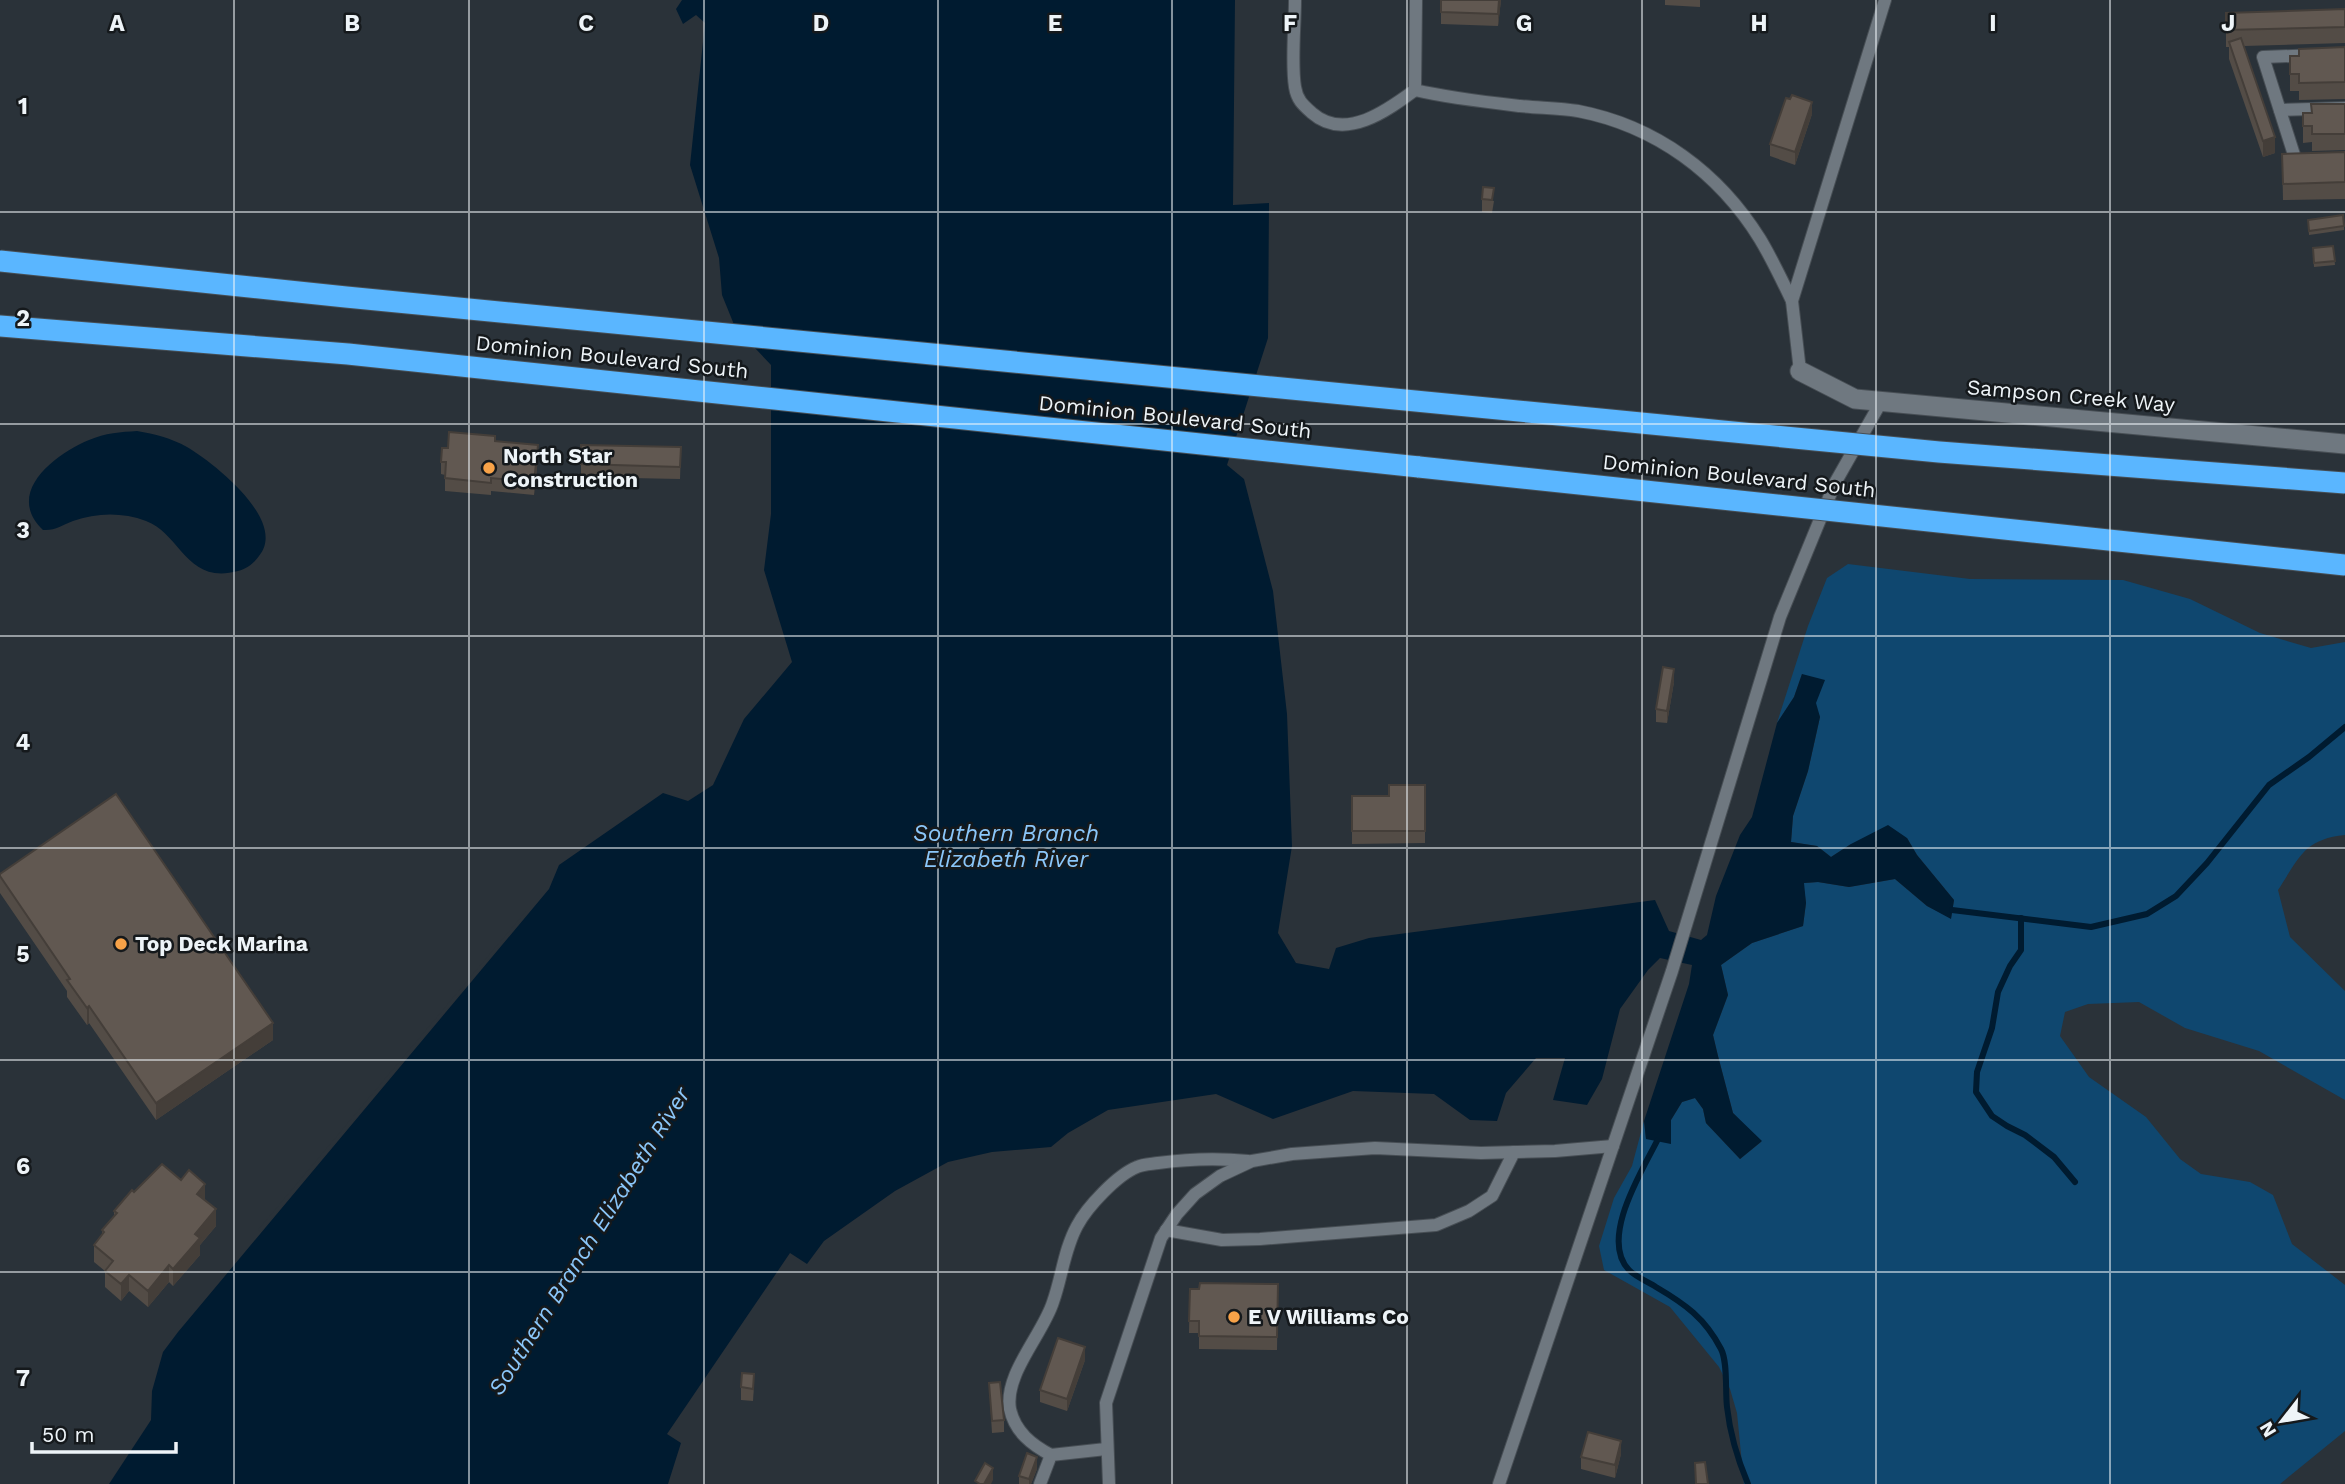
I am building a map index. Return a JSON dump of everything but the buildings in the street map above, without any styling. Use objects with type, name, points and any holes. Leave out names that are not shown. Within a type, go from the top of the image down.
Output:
[{"type":"highway","name":"Dominion Boulevard South","points":[[0,261],[373,300],[1939,452],[2345,484]]},
{"type":"highway","name":"Dominion Boulevard South","points":[[0,326],[348,354],[2345,565]]},
{"type":"street","name":"Sampson Creek Way","points":[[1800,371],[1846,396],[1881,402],[2345,443]]},
{"type":"lane","points":[[1295,0],[1295,86],[1299,101],[1317,117],[1340,125],[1360,122],[1388,110],[1415,90]]},
{"type":"lane","points":[[1415,90],[1416,0]]},
{"type":"lane","points":[[1792,301],[1885,0]]},
{"type":"lane","points":[[2321,160],[2296,161],[2263,57],[2345,54]]},
{"type":"lane","points":[[1415,90],[1438,96],[1578,111],[1626,125],[1661,140],[1695,163],[1743,214],[1761,241],[1792,301],[1800,371]]},
{"type":"lane","points":[[2280,110],[2345,108]]},
{"type":"lane","points":[[1500,1484],[1672,971],[1780,617],[1836,484],[1881,402]]},
{"type":"lane","points":[[1106,1449],[1051,1455],[1032,1445],[1020,1432],[1010,1407],[1017,1374],[1053,1304],[1062,1264],[1077,1226],[1101,1194],[1137,1166],[1214,1158],[1252,1161],[1292,1154],[1375,1148],[1514,1153],[1613,1146]]},
{"type":"lane","points":[[1166,1230],[1234,1240],[1436,1225],[1469,1211],[1492,1196],[1514,1153]]},
{"type":"lane","points":[[1109,1484],[1106,1403],[1161,1238],[1195,1194],[1220,1176],[1252,1161]]},
{"type":"lane","points":[[1040,1484],[1051,1455]]},
{"type":"shaded area","points":[[1848,564],[1970,579],[2123,580],[2190,599],[2260,633],[2311,648],[2345,642],[2345,835],[2331,837],[2311,846],[2278,890],[2290,937],[2345,991],[2345,1100],[2259,1051],[2185,1028],[2139,1002],[2088,1004],[2065,1012],[2060,1036],[2089,1077],[2146,1117],[2180,1159],[2201,1174],[2250,1182],[2273,1195],[2292,1244],[2345,1285],[2345,1431],[2280,1484],[1744,1484],[1737,1413],[1730,1389],[1719,1367],[1670,1307],[1604,1270],[1599,1246],[1614,1198],[1632,1166],[1644,1121],[1646,1139],[1671,1120],[1682,1102],[1695,1098],[1703,1109],[1706,1123],[1740,1159],[1761,1142],[1733,1113],[1713,1035],[1728,995],[1721,965],[1752,943],[1803,926],[1806,903],[1803,883],[1818,882],[1849,887],[1895,879],[1927,906],[1951,918],[1954,900],[1917,855],[1907,838],[1851,844],[1831,857],[1817,846],[1791,842],[1793,816],[1808,771],[1820,717],[1802,674],[1794,697],[1777,723],[1808,626],[1827,578]]},
{"type":"water","name":"Southern Branch Elizabeth River","points":[[682,0],[1235,0],[1233,205],[1269,203],[1268,338],[1227,465],[1244,479],[1273,591],[1287,714],[1292,846],[1278,933],[1296,963],[1329,969],[1336,948],[1369,938],[1655,900],[1669,931],[1701,940],[1707,935],[1716,896],[1740,835],[1752,817],[1777,723],[1794,697],[1802,674],[1825,680],[1816,703],[1820,717],[1808,771],[1793,816],[1791,842],[1817,846],[1831,857],[1888,825],[1907,838],[1917,855],[1954,900],[1951,919],[1927,906],[1895,879],[1849,887],[1818,882],[1804,883],[1806,903],[1803,926],[1752,943],[1721,965],[1728,995],[1713,1035],[1733,1113],[1762,1141],[1740,1159],[1706,1123],[1703,1109],[1695,1098],[1682,1102],[1671,1120],[1671,1144],[1646,1139],[1644,1121],[1689,984],[1692,965],[1660,958],[1620,1009],[1602,1079],[1587,1105],[1553,1100],[1565,1058],[1536,1058],[1506,1093],[1497,1121],[1470,1120],[1434,1094],[1353,1091],[1273,1119],[1216,1094],[1108,1110],[1068,1133],[1051,1147],[992,1152],[948,1162],[895,1191],[824,1241],[807,1264],[790,1253],[667,1434],[681,1443],[668,1484],[109,1484],[151,1420],[152,1391],[163,1352],[549,889],[559,865],[663,793],[688,801],[713,785],[744,719],[792,662],[764,570],[771,514],[771,365],[735,327],[722,295],[719,258],[690,165],[705,23],[696,15],[683,24],[676,9]]},
{"type":"water","points":[[137,431],[163,437],[187,447],[214,466],[244,494],[264,526],[265,542],[253,563],[238,571],[207,571],[195,565],[158,527],[128,516],[91,516],[55,529],[43,530],[32,516],[29,502],[31,489],[49,465],[76,446],[95,438]]},
{"type":"pier","points":[[526,911],[528,913],[261,1232],[258,1230]]},
{"type":"waterway","points":[[1952,910],[2091,927],[2147,914],[2176,896],[2207,863],[2269,785],[2345,727]]},
{"type":"waterway","points":[[2021,918],[2021,950],[1998,992],[1992,1028],[1977,1072],[1976,1092],[1992,1116],[2025,1135],[2054,1157],[2075,1182]]},
{"type":"waterway","points":[[1657,1141],[1626,1205],[1619,1241],[1621,1257],[1632,1273],[1676,1299],[1693,1313],[1715,1338],[1725,1361],[1730,1427],[1748,1484]]},
{"type":"place","name":"North Star Construction","points":[[489,468]]},
{"type":"place","name":"Top Deck Marina","points":[[121,944]]},
{"type":"place","name":"E V Williams Co","points":[[1234,1317]]}]
